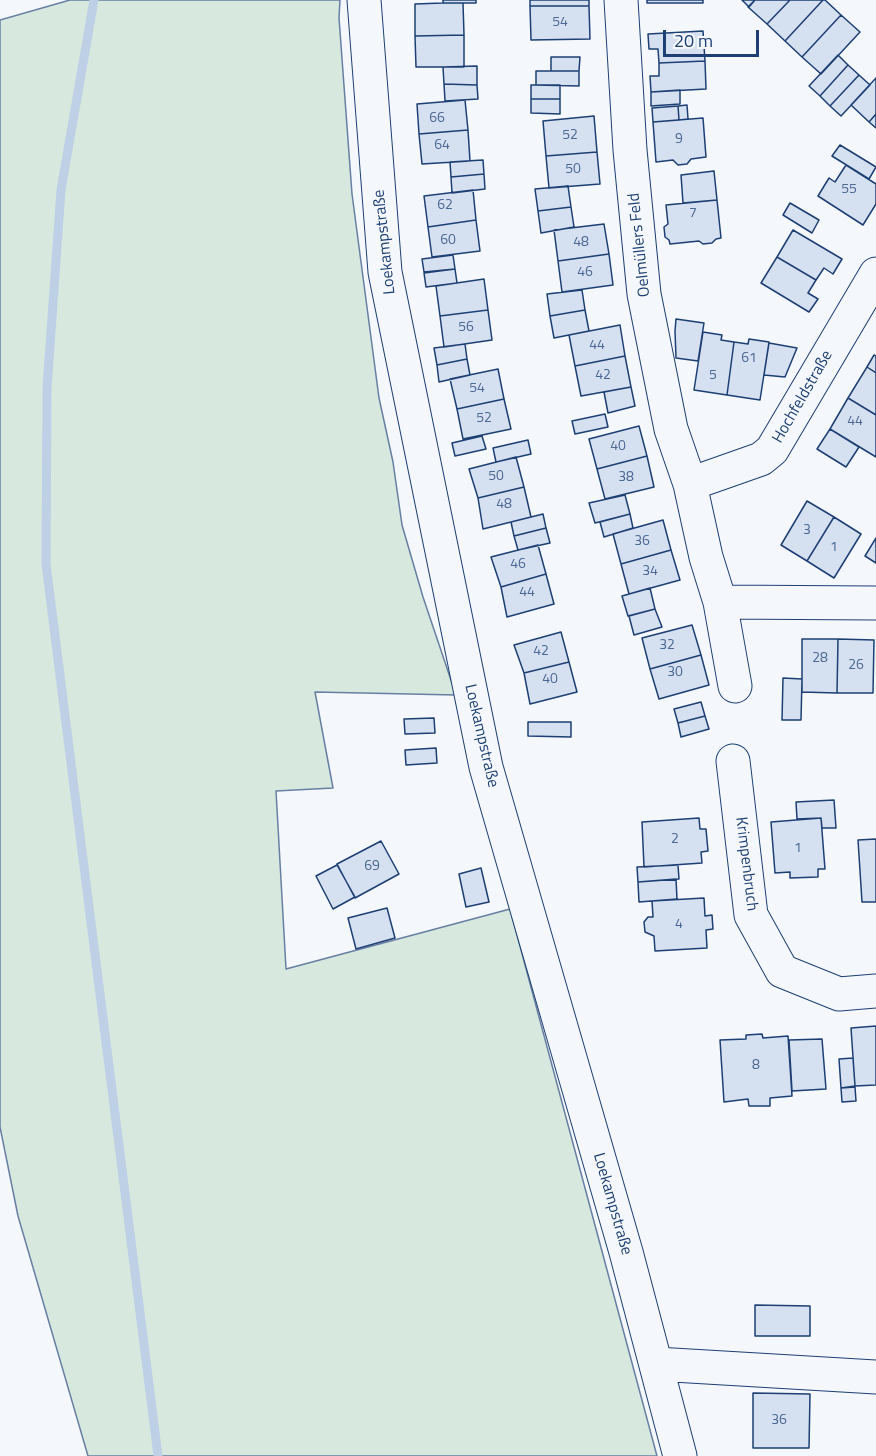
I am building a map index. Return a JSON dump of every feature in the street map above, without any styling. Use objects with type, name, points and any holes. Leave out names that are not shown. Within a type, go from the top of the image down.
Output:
[{"type":"street","name":"Loekampstraße","points":[[364,0],[385,272],[486,767],[623,1240],[680,1456]]},
{"type":"street","name":"Oelmüllers Feld","points":[[621,0],[630,150],[644,294],[671,429],[690,484]]},
{"type":"street","name":"Hochfeldstraße","points":[[690,484],[761,459],[772,450],[876,274]]},
{"type":"street","points":[[690,484],[706,557],[720,602],[735,686]]},
{"type":"street","points":[[720,602],[876,603]]},
{"type":"street","name":"Krimpenbruch","points":[[734,761],[751,915],[782,971],[839,993],[876,991]]},
{"type":"street","points":[[656,1364],[876,1377]]},
{"type":"shaded area","points":[[70,0],[340,0],[339,18],[352,194],[379,398],[393,462],[402,525],[456,695],[315,692],[333,788],[276,791],[286,969],[510,909],[657,1456],[88,1456],[18,1216],[0,1127],[0,20]]},
{"type":"building","points":[[443,0],[476,0],[476,3],[443,3]]},
{"type":"building","points":[[530,0],[589,0],[589,6],[530,6]]},
{"type":"building","points":[[647,0],[703,0],[703,3],[647,3]]},
{"type":"building","points":[[742,0],[755,0],[749,7]]},
{"type":"building","points":[[755,0],[790,0],[767,24],[748,7]]},
{"type":"building","points":[[790,0],[823,0],[785,41],[767,24]]},
{"type":"building","points":[[823,0],[841,15],[802,57],[785,41]]},
{"type":"building","points":[[463,3],[464,35],[415,36],[415,4]]},
{"type":"building","points":[[530,6],[589,6],[590,39],[531,40]]},
{"type":"building","points":[[841,15],[860,32],[821,74],[802,57]]},
{"type":"building","points":[[703,31],[705,61],[659,63],[658,49],[649,49],[648,34]]},
{"type":"building","points":[[464,35],[464,67],[416,67],[415,36]]},
{"type":"building","points":[[838,55],[848,65],[820,96],[809,86]]},
{"type":"building","points":[[551,57],[580,57],[579,71],[551,71]]},
{"type":"building","points":[[705,61],[706,89],[651,92],[650,76],[659,76],[659,63]]},
{"type":"building","points":[[848,65],[859,75],[830,106],[820,96]]},
{"type":"building","points":[[477,66],[477,85],[444,84],[443,67]]},
{"type":"building","points":[[536,71],[579,71],[579,86],[536,85]]},
{"type":"building","points":[[859,75],[870,85],[841,116],[830,106]]},
{"type":"building","points":[[876,78],[876,114],[869,122],[851,105]]},
{"type":"building","points":[[444,84],[477,85],[478,99],[445,101]]},
{"type":"building","points":[[531,85],[560,85],[560,99],[531,99]]},
{"type":"building","points":[[680,90],[680,104],[651,106],[651,92]]},
{"type":"building","points":[[531,99],[560,99],[560,114],[531,113]]},
{"type":"building","points":[[465,100],[468,130],[419,134],[417,104]]},
{"type":"building","points":[[687,105],[688,119],[679,120],[678,106]]},
{"type":"building","points":[[678,106],[679,120],[653,122],[652,108]]},
{"type":"building","points":[[876,114],[876,128],[869,122]]},
{"type":"building","points":[[594,116],[597,152],[546,156],[543,121]]},
{"type":"building","points":[[703,118],[706,157],[691,159],[687,164],[678,165],[673,160],[656,162],[653,122]]},
{"type":"building","points":[[468,130],[470,161],[422,164],[419,134]]},
{"type":"building","points":[[840,145],[876,167],[869,179],[832,156]]},
{"type":"building","points":[[597,152],[600,184],[549,188],[546,156]]},
{"type":"building","points":[[483,160],[484,174],[451,177],[450,162]]},
{"type":"building","points":[[846,165],[876,184],[876,204],[863,225],[818,196],[829,178],[835,182]]},
{"type":"building","points":[[714,171],[717,200],[683,203],[681,175]]},
{"type":"building","points":[[484,174],[485,189],[452,193],[451,177]]},
{"type":"building","points":[[568,186],[571,207],[538,211],[535,189]]},
{"type":"building","points":[[473,190],[476,220],[428,227],[424,196]]},
{"type":"building","points":[[717,200],[721,238],[712,243],[703,244],[699,241],[670,244],[665,237],[664,227],[668,224],[666,205]]},
{"type":"building","points":[[790,203],[819,220],[812,233],[783,215]]},
{"type":"building","points":[[571,207],[574,227],[541,233],[538,211]]},
{"type":"building","points":[[476,220],[480,251],[432,257],[428,227]]},
{"type":"building","points":[[604,224],[609,254],[558,261],[554,230]]},
{"type":"building","points":[[793,230],[842,259],[833,274],[824,268],[816,280],[777,257]]},
{"type":"building","points":[[609,254],[613,285],[562,292],[558,261]]},
{"type":"building","points":[[453,255],[455,269],[424,272],[422,259]]},
{"type":"building","points":[[777,257],[816,280],[808,293],[818,299],[809,312],[761,283]]},
{"type":"building","points":[[455,269],[457,283],[426,287],[424,273]]},
{"type":"building","points":[[484,279],[488,310],[440,316],[436,286]]},
{"type":"building","points":[[582,290],[585,310],[550,316],[547,294]]},
{"type":"building","points":[[488,310],[492,340],[444,347],[440,316]]},
{"type":"building","points":[[585,310],[589,331],[554,338],[550,316]]},
{"type":"building","points":[[676,319],[704,323],[698,361],[676,358]]},
{"type":"building","points":[[620,325],[625,356],[575,366],[569,335]]},
{"type":"building","points":[[703,332],[722,335],[721,340],[734,342],[727,395],[694,390]]},
{"type":"building","points":[[749,339],[769,342],[760,400],[727,395],[734,342],[748,344]]},
{"type":"building","points":[[769,343],[797,348],[785,377],[764,375]]},
{"type":"building","points":[[465,344],[467,359],[437,365],[434,348]]},
{"type":"building","points":[[874,355],[876,356],[876,373],[867,367]]},
{"type":"building","points":[[625,356],[631,387],[581,396],[575,366]]},
{"type":"building","points":[[467,359],[470,375],[439,382],[437,365]]},
{"type":"building","points":[[867,367],[876,373],[876,415],[848,398]]},
{"type":"building","points":[[498,369],[504,399],[457,409],[450,379]]},
{"type":"building","points":[[631,387],[635,406],[608,413],[604,392]]},
{"type":"building","points":[[848,398],[876,415],[876,457],[830,429]]},
{"type":"building","points":[[504,399],[511,429],[463,439],[457,409]]},
{"type":"building","points":[[605,414],[608,427],[575,434],[572,421]]},
{"type":"building","points":[[639,426],[647,456],[597,469],[589,439]]},
{"type":"building","points":[[830,429],[859,447],[846,467],[817,449]]},
{"type":"building","points":[[482,436],[486,449],[455,456],[452,443]]},
{"type":"building","points":[[528,440],[531,454],[496,462],[493,448]]},
{"type":"building","points":[[647,456],[654,487],[605,499],[597,469]]},
{"type":"building","points":[[516,457],[524,487],[478,498],[469,469]]},
{"type":"building","points":[[524,487],[531,517],[483,529],[478,498]]},
{"type":"building","points":[[625,495],[630,514],[595,523],[589,503]]},
{"type":"building","points":[[807,501],[834,517],[807,561],[781,545]]},
{"type":"building","points":[[543,514],[546,528],[514,536],[511,522]]},
{"type":"building","points":[[630,514],[633,528],[604,537],[600,522]]},
{"type":"building","points":[[834,517],[861,534],[834,578],[807,561]]},
{"type":"building","points":[[663,520],[671,550],[621,564],[613,534]]},
{"type":"building","points":[[546,528],[550,543],[518,550],[514,536]]},
{"type":"building","points":[[876,538],[876,563],[865,556]]},
{"type":"building","points":[[538,545],[546,574],[501,587],[491,557]]},
{"type":"building","points":[[671,550],[680,580],[629,594],[621,564]]},
{"type":"building","points":[[546,574],[554,604],[507,617],[501,587]]},
{"type":"building","points":[[650,588],[655,609],[628,616],[622,596]]},
{"type":"building","points":[[655,609],[662,627],[634,635],[629,616]]},
{"type":"building","points":[[692,625],[701,655],[650,669],[642,638]]},
{"type":"building","points":[[561,632],[569,662],[524,673],[514,645]]},
{"type":"building","points":[[802,639],[838,639],[837,693],[802,692]]},
{"type":"building","points":[[838,639],[874,640],[873,693],[837,693]]},
{"type":"building","points":[[701,655],[709,685],[659,699],[650,669]]},
{"type":"building","points":[[569,662],[577,692],[530,704],[524,673]]},
{"type":"building","points":[[783,678],[802,679],[801,720],[782,720]]},
{"type":"building","points":[[701,702],[705,716],[678,723],[674,709]]},
{"type":"building","points":[[705,716],[709,729],[681,737],[678,723]]},
{"type":"building","points":[[434,718],[435,733],[405,734],[404,719]]},
{"type":"building","points":[[528,722],[571,722],[571,737],[528,736]]},
{"type":"building","points":[[436,748],[437,763],[406,765],[405,750]]},
{"type":"building","points":[[834,800],[836,828],[822,828],[821,818],[797,819],[796,802]]},
{"type":"building","points":[[699,818],[700,829],[706,829],[708,851],[701,852],[702,863],[644,867],[642,822]]},
{"type":"building","points":[[821,818],[825,869],[818,869],[818,877],[790,878],[790,872],[775,873],[771,822]]},
{"type":"building","points":[[876,839],[876,902],[862,902],[858,840]]},
{"type":"building","points":[[381,841],[399,874],[355,898],[337,864]]},
{"type":"building","points":[[337,865],[355,897],[333,909],[316,876]]},
{"type":"building","points":[[678,865],[679,879],[638,882],[637,867]]},
{"type":"building","points":[[481,868],[489,902],[466,907],[459,874]]},
{"type":"building","points":[[676,879],[677,899],[639,902],[638,882]]},
{"type":"building","points":[[704,898],[705,916],[712,915],[713,929],[706,930],[707,948],[655,951],[654,936],[645,932],[644,922],[648,917],[653,917],[652,901]]},
{"type":"building","points":[[387,908],[395,938],[356,949],[348,918]]},
{"type":"building","points":[[876,1026],[876,1085],[855,1086],[851,1028]]},
{"type":"building","points":[[762,1034],[763,1038],[788,1036],[792,1096],[770,1098],[770,1106],[749,1106],[748,1099],[724,1102],[720,1040],[746,1039],[746,1035]]},
{"type":"building","points":[[822,1039],[826,1089],[792,1091],[789,1040]]},
{"type":"building","points":[[853,1058],[855,1086],[841,1088],[839,1059]]},
{"type":"building","points":[[855,1087],[856,1101],[842,1102],[841,1088]]},
{"type":"building","points":[[755,1305],[810,1306],[810,1336],[755,1336]]},
{"type":"building","points":[[753,1393],[810,1394],[809,1448],[753,1448]]},
{"type":"waterway","points":[[94,0],[61,190],[47,388],[46,564],[158,1456]]}]
